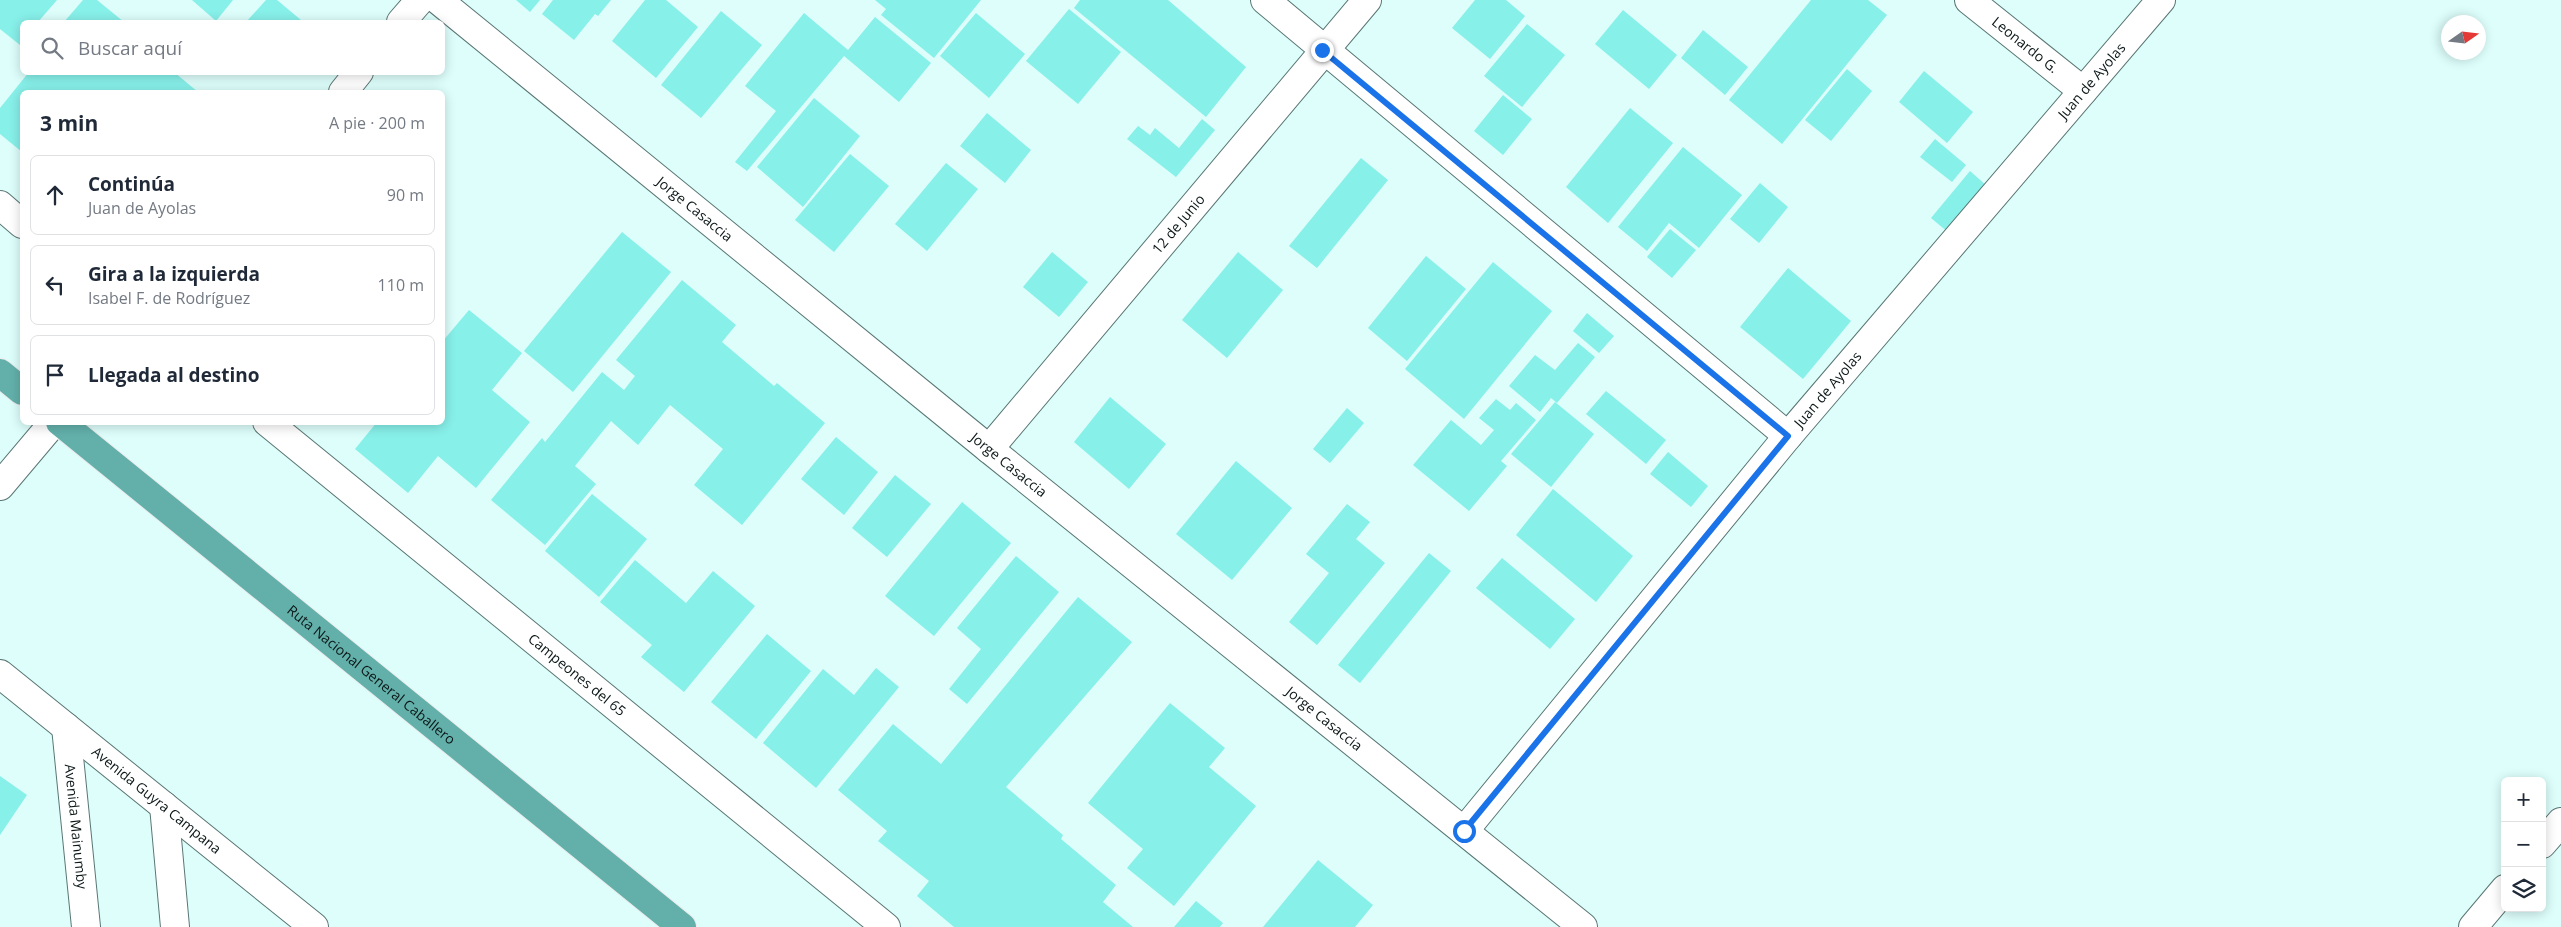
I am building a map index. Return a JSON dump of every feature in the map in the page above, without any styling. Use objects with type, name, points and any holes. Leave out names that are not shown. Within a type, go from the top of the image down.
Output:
[{"type":"highway","points":[[0,373],[20,389]]},
{"type":"highway","name":"Ruta Nacional General Caballero","points":[[64,425],[682,927]]},
{"type":"street","points":[[403,20],[420,0]]},
{"type":"street","name":"Jorge Casaccia","points":[[438,0],[989,449],[1583,927]]},
{"type":"street","points":[[1265,0],[1322,50],[1788,436]]},
{"type":"street","name":"12 de Junio","points":[[989,449],[1322,50],[1367,0]]},
{"type":"street","name":"Leonardo G.","points":[[1969,0],[2083,91]]},
{"type":"street","name":"Juan de Ayolas","points":[[1464,831],[1788,436],[2161,0]]},
{"type":"street","points":[[345,90],[357,75]]},
{"type":"street","points":[[0,205],[20,222]]},
{"type":"street","points":[[0,486],[51,425]]},
{"type":"street","name":"Campeones del 65","points":[[271,425],[886,927]]},
{"type":"street","name":"Avenida Guyra Campana","points":[[0,674],[314,927]]},
{"type":"street","name":"Avenida Mainumby","points":[[66,727],[86,927]]},
{"type":"street","points":[[164,806],[175,927]]},
{"type":"street","points":[[2546,839],[2561,822]]},
{"type":"street","points":[[2473,927],[2501,894]]},
{"type":"building","points":[[0,0],[57,0],[40,20],[20,20],[20,45],[0,29]]},
{"type":"building","points":[[83,0],[97,0],[122,20],[66,20]]},
{"type":"building","points":[[192,0],[233,0],[215,20]]},
{"type":"building","points":[[266,0],[277,0],[301,20],[248,20]]},
{"type":"building","points":[[516,0],[540,0],[530,12]]},
{"type":"building","points":[[553,0],[611,0],[598,16],[595,14],[574,40],[542,14]]},
{"type":"building","points":[[645,0],[666,0],[698,27],[656,78],[612,41]]},
{"type":"building","points":[[875,0],[981,0],[934,58],[881,15],[886,9]]},
{"type":"building","points":[[1080,0],[1168,0],[1246,67],[1206,117],[1074,8]]},
{"type":"building","points":[[1475,0],[1506,0],[1525,16],[1490,59],[1452,28]]},
{"type":"building","points":[[1811,0],[1868,0],[1887,15],[1782,144],[1729,100]]},
{"type":"building","points":[[1069,9],[1121,52],[1078,104],[1026,61]]},
{"type":"building","points":[[1623,10],[1677,55],[1649,89],[1595,44]]},
{"type":"building","points":[[721,11],[762,45],[701,118],[661,85]]},
{"type":"building","points":[[804,13],[848,50],[875,17],[931,63],[899,102],[844,56],[747,171],[735,162],[776,111],[745,86]]},
{"type":"building","points":[[976,13],[1025,54],[989,98],[940,56]]},
{"type":"building","points":[[1527,24],[1565,55],[1522,107],[1484,76]]},
{"type":"building","points":[[1703,30],[1748,67],[1725,95],[1681,58]]},
{"type":"building","points":[[1847,69],[1872,91],[1831,141],[1805,120]]},
{"type":"building","points":[[1924,71],[1973,112],[1947,143],[1899,102]]},
{"type":"building","points":[[27,75],[178,75],[196,90],[20,90],[20,150],[0,134],[0,108]]},
{"type":"building","points":[[1503,95],[1532,119],[1503,155],[1474,131]]},
{"type":"building","points":[[814,98],[860,136],[803,207],[757,167]]},
{"type":"building","points":[[1630,108],[1673,143],[1608,223],[1566,187]]},
{"type":"building","points":[[987,113],[1031,150],[1005,183],[960,146]]},
{"type":"building","points":[[1202,119],[1215,130],[1176,177],[1127,139],[1138,126],[1150,135],[1155,128],[1179,148]]},
{"type":"building","points":[[1935,139],[1966,165],[1952,182],[1920,157]]},
{"type":"building","points":[[1683,147],[1742,195],[1699,248],[1669,223],[1647,251],[1618,227]]},
{"type":"building","points":[[850,154],[889,186],[834,252],[795,220]]},
{"type":"building","points":[[1361,158],[1388,180],[1317,268],[1289,246]]},
{"type":"building","points":[[946,163],[978,189],[927,251],[895,224]]},
{"type":"building","points":[[1970,171],[1987,186],[1949,233],[1931,218]]},
{"type":"building","points":[[1760,183],[1788,207],[1759,243],[1730,219]]},
{"type":"building","points":[[1670,229],[1696,250],[1672,278],[1647,257]]},
{"type":"building","points":[[622,232],[671,272],[573,392],[524,351]]},
{"type":"building","points":[[1052,252],[1088,282],[1059,317],[1023,287]]},
{"type":"building","points":[[1238,252],[1283,290],[1227,358],[1182,320]]},
{"type":"building","points":[[1426,256],[1466,289],[1407,361],[1368,328]]},
{"type":"building","points":[[1493,262],[1552,311],[1464,419],[1405,369]]},
{"type":"building","points":[[1788,268],[1851,321],[1803,379],[1740,327]]},
{"type":"building","points":[[682,280],[736,325],[722,342],[774,386],[777,383],[825,423],[742,525],[694,485],[723,449],[670,405],[638,445],[611,421],[575,466],[596,484],[545,545],[491,500],[542,438],[545,442],[602,372],[624,390],[635,376],[616,360]]},
{"type":"building","points":[[469,310],[522,353],[492,390],[530,422],[476,488],[438,456],[408,493],[355,449],[375,425],[445,425],[445,338]]},
{"type":"building","points":[[1587,313],[1614,336],[1599,353],[1573,331]]},
{"type":"building","points":[[1578,343],[1595,357],[1557,403],[1551,398],[1540,412],[1509,386],[1535,355],[1555,370]]},
{"type":"building","points":[[1606,391],[1666,440],[1646,464],[1586,414]]},
{"type":"building","points":[[1110,397],[1166,444],[1129,489],[1074,442]]},
{"type":"building","points":[[1496,399],[1510,410],[1516,403],[1536,420],[1501,461],[1507,466],[1469,511],[1413,465],[1451,420],[1481,445],[1494,430],[1479,418]]},
{"type":"building","points":[[1555,402],[1594,434],[1551,487],[1511,454]]},
{"type":"building","points":[[1347,408],[1364,423],[1330,463],[1313,449]]},
{"type":"building","points":[[836,437],[878,472],[844,515],[801,479]]},
{"type":"building","points":[[1668,452],[1708,486],[1691,507],[1650,474]]},
{"type":"building","points":[[1236,461],[1292,508],[1232,580],[1176,534]]},
{"type":"building","points":[[895,475],[931,504],[887,557],[852,528]]},
{"type":"building","points":[[1553,489],[1633,556],[1596,602],[1516,535]]},
{"type":"building","points":[[592,494],[647,539],[599,597],[545,551]]},
{"type":"building","points":[[962,502],[1011,543],[934,636],[885,596]]},
{"type":"building","points":[[1347,504],[1370,522],[1356,539],[1385,563],[1317,645],[1289,622],[1329,573],[1306,554]]},
{"type":"building","points":[[1429,553],[1451,571],[1360,683],[1338,665]]},
{"type":"building","points":[[1016,556],[1059,592],[967,704],[949,689],[981,649],[957,628]]},
{"type":"building","points":[[1502,558],[1575,619],[1550,649],[1476,588]]},
{"type":"building","points":[[635,560],[686,603],[713,571],[755,606],[684,692],[641,657],[652,645],[600,602]]},
{"type":"building","points":[[1078,597],[1132,642],[1006,787],[1063,835],[1061,839],[1116,885],[1103,902],[1133,927],[954,927],[917,896],[929,881],[878,841],[887,831],[838,790],[893,724],[941,764],[932,775]]},
{"type":"building","points":[[767,634],[811,671],[756,739],[711,702]]},
{"type":"building","points":[[876,668],[899,687],[816,788],[763,743],[823,669],[854,695]]},
{"type":"building","points":[[1170,703],[1225,748],[1209,767],[1256,806],[1174,906],[1127,868],[1143,849],[1088,803]]},
{"type":"building","points":[[0,776],[27,795],[0,835]]},
{"type":"building","points":[[1318,860],[1373,905],[1355,927],[1263,927]]},
{"type":"building","points":[[1196,901],[1223,923],[1220,927],[1174,927]]},
{"type":"route","points":[[1322,50],[1788,436],[1464,831]]}]
